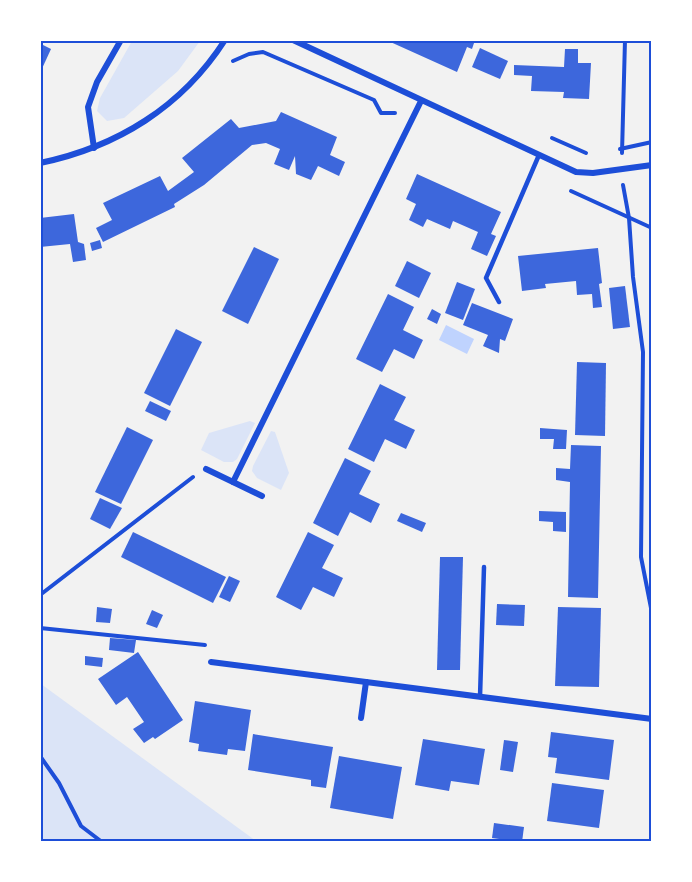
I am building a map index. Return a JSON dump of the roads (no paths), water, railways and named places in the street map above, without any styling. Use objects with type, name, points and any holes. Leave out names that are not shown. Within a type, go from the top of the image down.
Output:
[{"type":"street","points":[[94,148],[88,106],[97,82],[121,40]]},
{"type":"street","points":[[40,164],[94,148],[124,135],[161,112],[193,80],[225,40]]},
{"type":"street","points":[[293,40],[576,172],[593,173],[651,165]]},
{"type":"street","points":[[233,482],[421,101]]},
{"type":"street","points":[[206,469],[262,496]]},
{"type":"street","points":[[211,662],[651,719]]},
{"type":"street","points":[[361,718],[366,682]]},
{"type":"lane","points":[[499,302],[486,278],[539,155]]},
{"type":"lane","points":[[480,697],[484,567]]},
{"type":"water","points":[[446,325],[474,339],[467,354],[439,340]]}]
